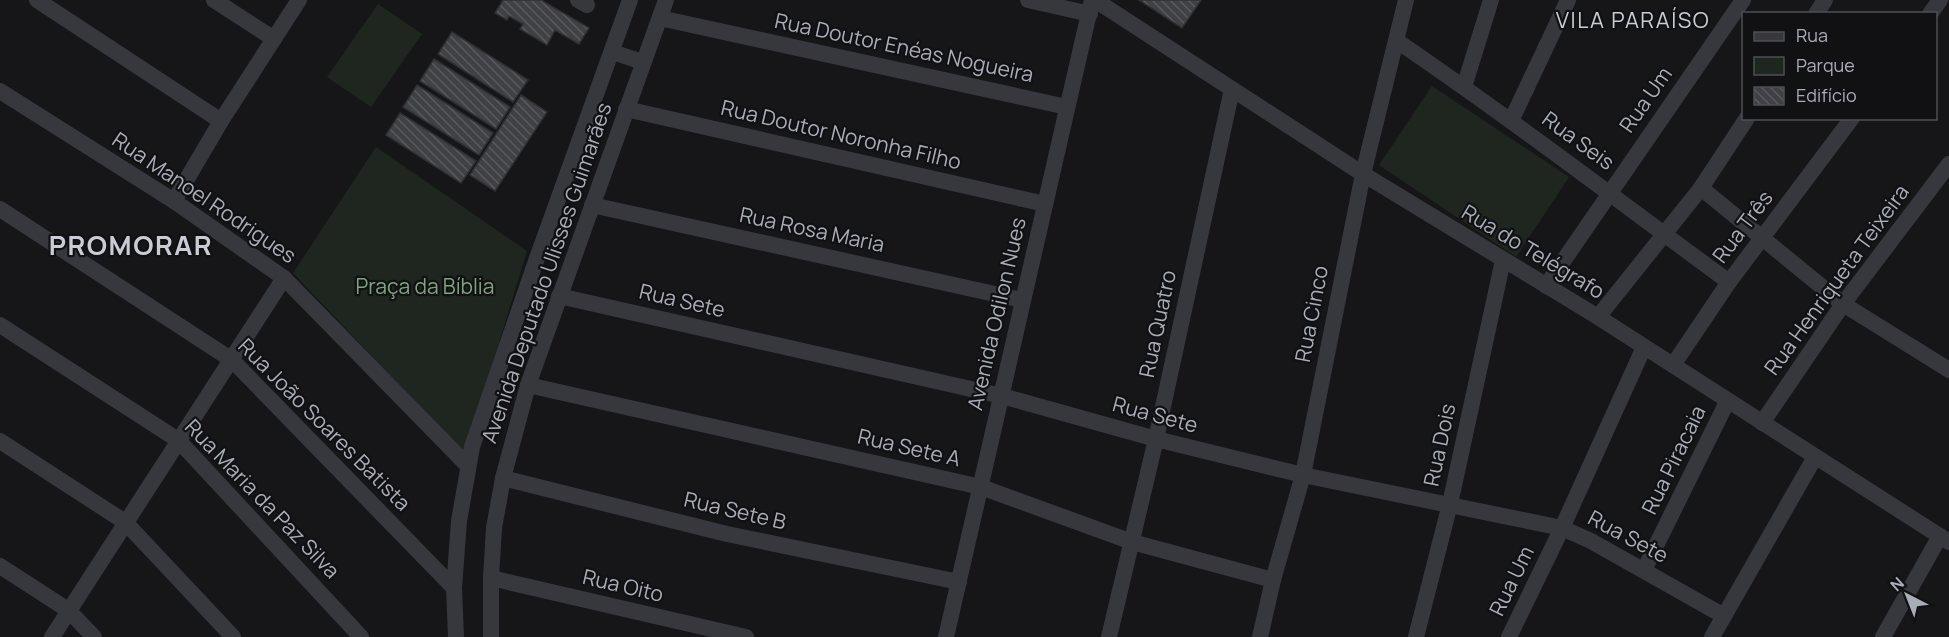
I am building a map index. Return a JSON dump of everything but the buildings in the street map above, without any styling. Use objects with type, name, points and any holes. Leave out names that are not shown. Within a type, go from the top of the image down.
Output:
[{"type":"street","points":[[37,0],[221,121]]},
{"type":"street","points":[[214,0],[274,39]]},
{"type":"street","points":[[174,201],[221,121],[299,0]]},
{"type":"street","name":"Avenida Deputado Ulisses Guimarães","points":[[456,637],[454,588],[459,521],[468,466],[479,425],[630,0]]},
{"type":"street","name":"Avenida Deputado Ulisses Guimarães","points":[[491,637],[490,578],[494,528],[503,478],[528,385],[666,0]]},
{"type":"street","points":[[1028,0],[1092,5]]},
{"type":"street","name":"Rua Cinco","points":[[1260,637],[1273,580],[1303,475],[1363,174],[1406,0]]},
{"type":"street","points":[[1464,87],[1491,0]]},
{"type":"street","points":[[1511,121],[1568,0]]},
{"type":"street","name":"Rua Um","points":[[1546,286],[1743,0]]},
{"type":"street","name":"Rua do Telégrafo","points":[[1092,5],[1232,89],[1363,174],[1598,317],[1727,402],[1945,539]]},
{"type":"street","name":"Avenida Odilon Nues","points":[[946,637],[1022,300],[1092,5]]},
{"type":"street","name":"Rua Doutor Enéas Nogueira","points":[[660,18],[1067,107]]},
{"type":"street","name":"Rua Seis","points":[[1397,41],[1610,192],[1729,282]]},
{"type":"street","points":[[612,52],[643,62]]},
{"type":"street","name":"Rua Quatro","points":[[1109,637],[1156,440],[1232,89]]},
{"type":"street","name":"Rua Manoel Rodrigues","points":[[0,91],[174,201],[284,278],[468,466]]},
{"type":"street","name":"Rua Doutor Noronha Filho","points":[[627,109],[1045,204]]},
{"type":"street","points":[[1598,317],[1701,188],[1746,120]]},
{"type":"street","name":"Rua Três","points":[[1673,365],[1729,282],[1851,120]]},
{"type":"street","name":"Rua Henriqueta Teixeira","points":[[1762,423],[1844,304],[1949,164]]},
{"type":"street","points":[[1701,188],[1844,304],[1949,370]]},
{"type":"street","name":"Rua Rosa Maria","points":[[592,205],[1022,300]]},
{"type":"street","name":"Rua João Soares Batista","points":[[0,209],[232,360],[454,588]]},
{"type":"street","name":"Rua Dois","points":[[1416,637],[1450,504],[1503,260]]},
{"type":"street","points":[[52,637],[284,278]]},
{"type":"street","name":"Rua Sete","points":[[559,296],[1002,396],[1156,440],[1303,475],[1562,528],[1644,570],[1724,616]]},
{"type":"street","name":"Rua Maria da Paz Silva","points":[[0,325],[178,440],[361,637]]},
{"type":"street","name":"Rua Um","points":[[1509,637],[1562,528],[1644,348]]},
{"type":"street","name":"Rua Sete A","points":[[528,385],[981,488],[1132,542],[1273,580]]},
{"type":"street","name":"Rua Piracaia","points":[[1644,570],[1727,402]]},
{"type":"street","points":[[0,441],[125,522],[233,637]]},
{"type":"street","points":[[1712,637],[1815,457]]},
{"type":"street","name":"Rua Sete B","points":[[503,478],[728,534],[959,582]]},
{"type":"street","points":[[1883,637],[1945,539]]},
{"type":"street","points":[[0,566],[68,610],[94,637]]},
{"type":"street","name":"Rua Oito","points":[[490,578],[746,637]]},
{"type":"green space","points":[[378,4],[422,34],[371,107],[327,77]]},
{"type":"green space","points":[[1432,86],[1569,177],[1516,257],[1379,165]]},
{"type":"green space","name":"Praça da Bíblia","points":[[376,147],[527,251],[465,454],[293,273]]},
{"type":"district","name":"VILA PARAÍSO","points":[[1633,20]]},
{"type":"district","name":"PROMORAR","points":[[131,246]]}]
